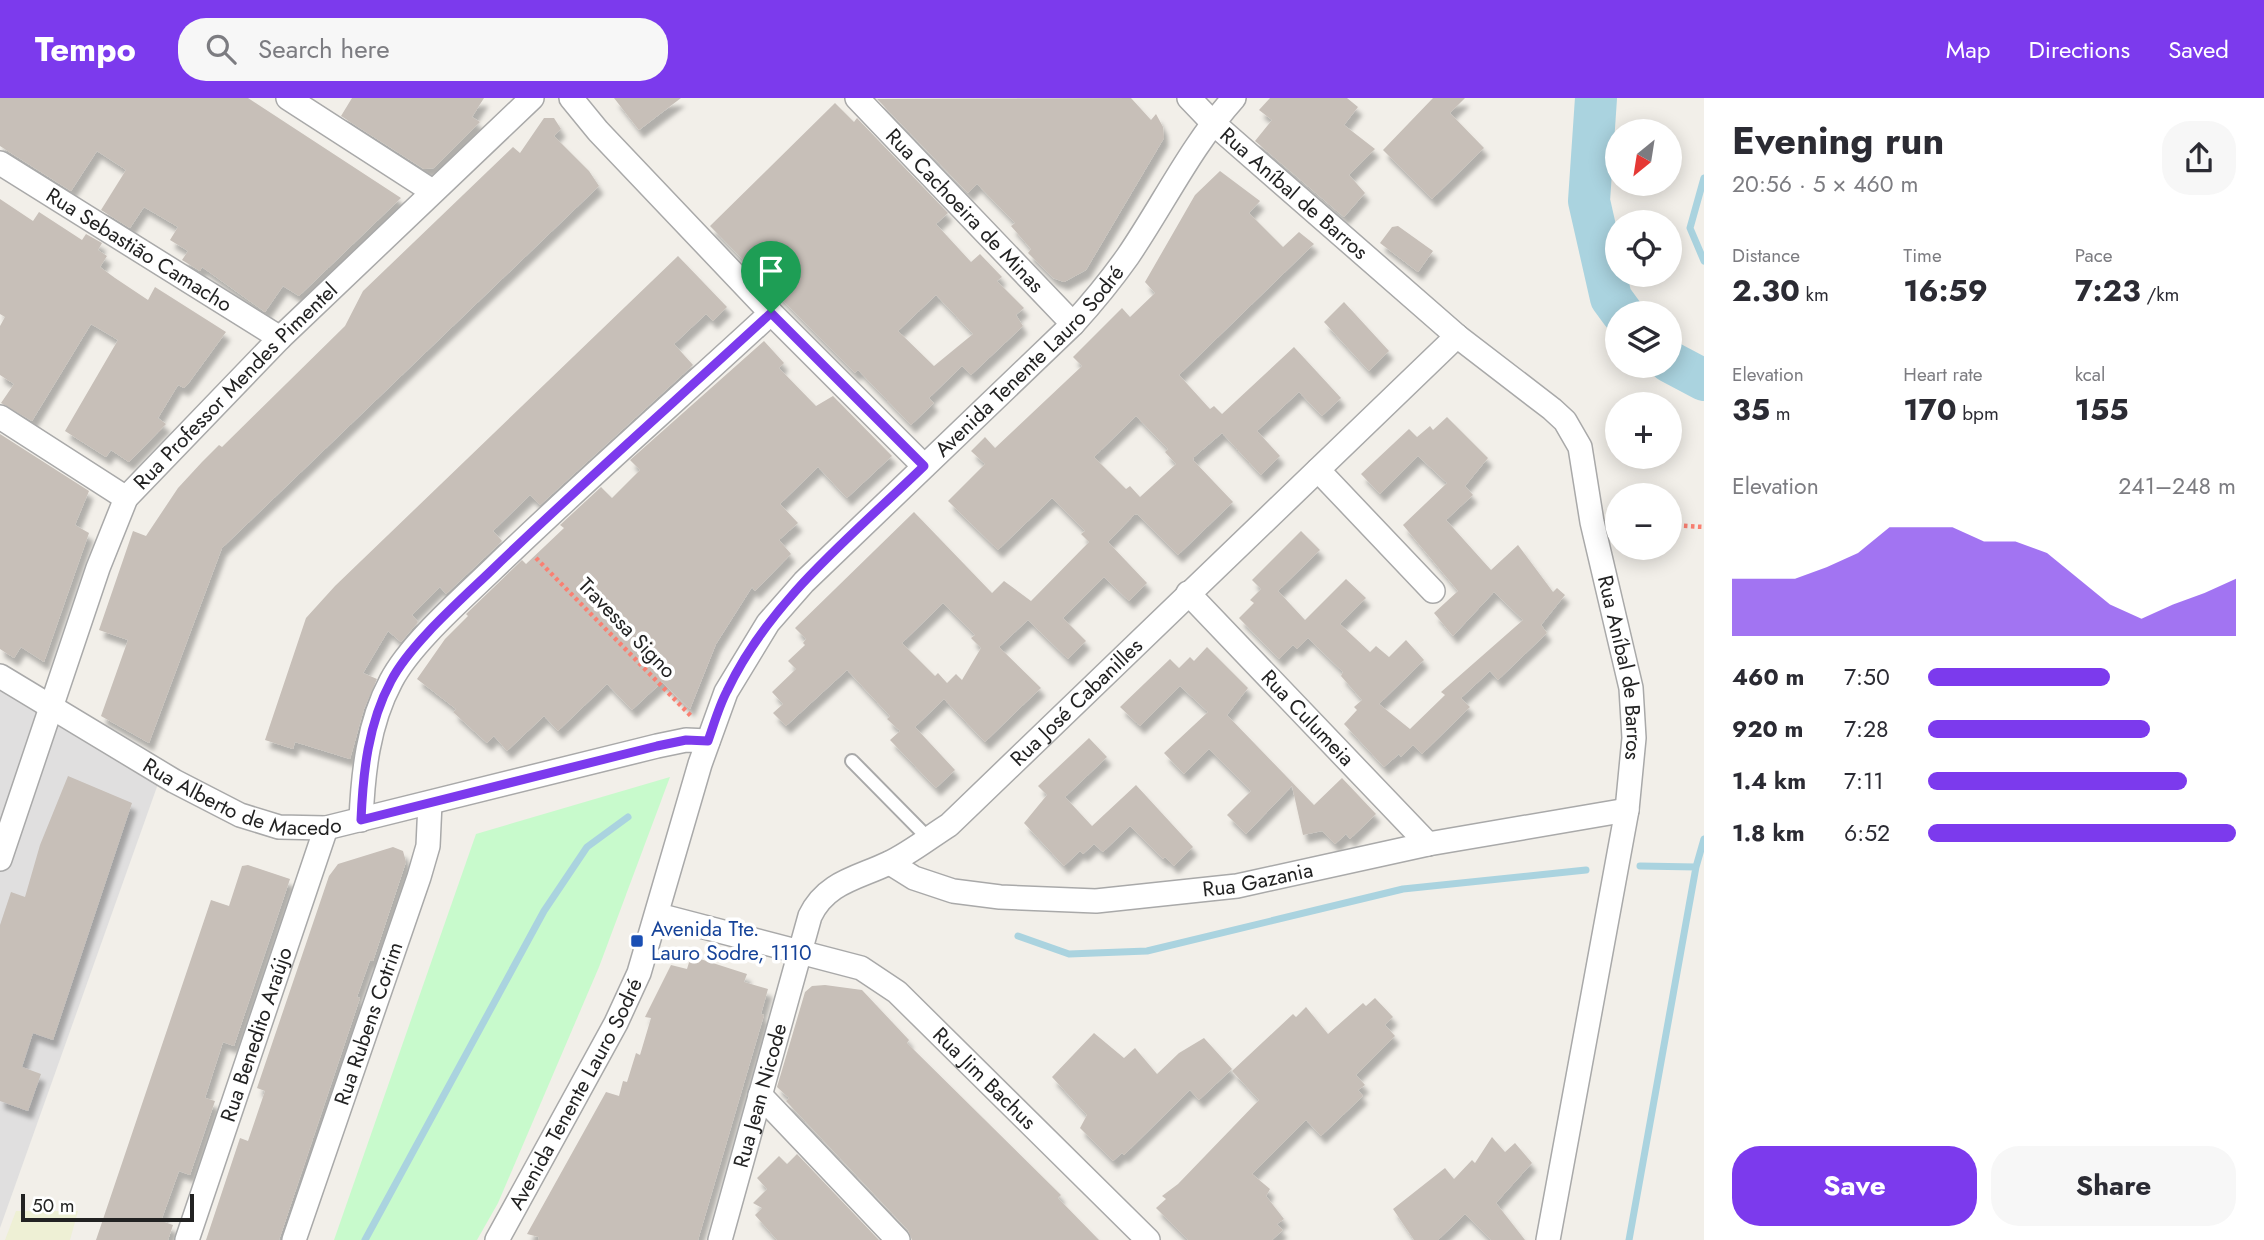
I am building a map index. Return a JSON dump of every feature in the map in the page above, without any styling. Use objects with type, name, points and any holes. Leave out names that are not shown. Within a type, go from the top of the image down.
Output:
[{"type":"street","points":[[288,98],[432,191]]},
{"type":"street","name":"Rua Professor Mendes Pimentel","points":[[0,859],[98,568],[126,498],[280,338],[532,98]]},
{"type":"street","points":[[571,98],[598,131],[771,313],[924,466]]},
{"type":"street","name":"Rua Cachoeira de Minas","points":[[857,98],[1073,324]]},
{"type":"street","name":"Rua Aníbal de Barros","points":[[1189,98],[1212,122],[1457,336],[1552,409],[1565,421],[1580,447],[1592,522],[1632,688],[1633,738],[1627,810],[1548,1240]]},
{"type":"street","name":"Avenida Tenente Lauro Sodré","points":[[497,1240],[616,1023],[639,973],[709,738],[726,692],[768,623],[804,582],[1073,324],[1129,254],[1212,122],[1234,98]]},
{"type":"street","name":"Rua Sebastião Camacho","points":[[0,163],[280,338]]},
{"type":"street","points":[[361,820],[363,769],[380,705],[392,679],[460,601],[521,542],[771,313]]},
{"type":"street","name":"Rua José Cabanilles","points":[[801,951],[818,900],[851,878],[890,863],[949,825],[1457,336]]},
{"type":"street","points":[[0,417],[126,498]]},
{"type":"street","points":[[1318,470],[1433,590]]},
{"type":"street","name":"Rua Culumeia","points":[[1188,593],[1428,844]]},
{"type":"street","name":"Rua Alberto de Macedo","points":[[0,676],[174,781],[240,815],[279,827],[326,828],[657,746],[709,738]]},
{"type":"street","name":"Rua Rubens Cotrim","points":[[294,1240],[419,877],[428,846],[430,803]]},
{"type":"street","name":"Rua Gazania","points":[[890,863],[914,878],[953,891],[1000,897],[1096,901],[1237,886],[1428,844],[1627,810]]},
{"type":"street","name":"Rua Benedito Araújo","points":[[187,1240],[326,828]]},
{"type":"street","points":[[658,915],[801,951]]},
{"type":"street","name":"Rua Jean Nicode","points":[[720,1240],[801,951]]},
{"type":"street","name":"Rua Jim Bachus","points":[[801,951],[861,968],[897,992],[1147,1240]]},
{"type":"street","points":[[760,1095],[898,1240]]},
{"type":"lane","points":[[852,761],[928,838]]},
{"type":"path","points":[[1682,526],[1704,527]]},
{"type":"path","name":"Travessa Signo","points":[[521,542],[709,738]]},
{"type":"shaded area","points":[[0,665],[164,767],[0,1228]]},
{"type":"green space","points":[[670,777],[599,967],[498,1203],[477,1240],[334,1240],[476,834]]},
{"type":"green space","points":[[16,1211],[78,1211],[70,1240],[5,1240]]},
{"type":"building","points":[[0,98],[248,98],[401,198],[299,296],[283,286],[265,312],[202,267],[200,271],[182,260],[188,251],[170,240],[178,227],[144,207],[130,228],[101,210],[126,170],[97,151],[71,191],[0,146]]},
{"type":"building","points":[[352,98],[484,98],[472,117],[480,122],[434,168],[424,169],[341,116]]},
{"type":"building","points":[[614,98],[681,98],[639,130]]},
{"type":"building","points":[[1131,98],[1151,120],[1156,114],[1163,127],[1164,138],[1086,270],[1064,282],[1053,278],[1028,253],[1031,249],[1011,226],[1015,223],[977,184],[968,193],[877,99]]},
{"type":"building","points":[[1270,98],[1347,98],[1358,107],[1344,125],[1375,149],[1349,175],[1365,193],[1344,217],[1255,141],[1272,120],[1259,110]]},
{"type":"building","points":[[1433,98],[1465,98],[1450,113],[1484,148],[1432,199],[1383,150]]},
{"type":"building","points":[[835,103],[854,122],[857,118],[948,213],[936,224],[971,262],[980,254],[1002,277],[997,281],[1024,308],[1016,315],[1023,326],[971,375],[962,366],[929,398],[934,403],[911,425],[858,370],[855,373],[710,226]],"holes":[[[936,295],[973,334],[934,366],[898,331]]]},
{"type":"building","points":[[544,118],[554,118],[561,129],[554,136],[589,171],[599,186],[222,548],[149,743],[101,716],[128,640],[99,630],[133,531],[146,536],[178,488],[202,462],[219,445],[222,447],[345,326],[363,291],[513,147],[520,153]]},
{"type":"building","points":[[1220,171],[1260,201],[1249,213],[1283,247],[1299,232],[1314,244],[1179,375],[1210,409],[1214,406],[1222,414],[1294,347],[1341,398],[1322,416],[1299,392],[1257,431],[1280,456],[1261,475],[1222,433],[1194,457],[1193,460],[1233,502],[1178,555],[1137,514],[1134,515],[1108,542],[1147,583],[1129,601],[1104,577],[1063,618],[1086,641],[1068,659],[1028,620],[999,647],[1041,688],[985,742],[944,699],[915,727],[955,770],[936,788],[890,740],[900,731],[887,719],[890,716],[847,670],[786,726],[773,713],[783,704],[772,692],[796,669],[788,661],[805,645],[803,643],[806,639],[795,628],[914,512],[992,593],[1004,581],[1031,601],[1089,542],[1081,534],[1085,531],[1052,498],[998,550],[948,501],[985,464],[971,451],[985,437],[995,448],[1082,366],[1073,357],[1122,308],[1130,317],[1155,293],[1145,282],[1195,195]],"holes":[[[1136,416],[1168,449],[1165,452],[1176,464],[1140,497],[1130,486],[1126,489],[1094,457]],[[943,603],[975,635],[971,638],[981,648],[962,680],[956,674],[947,683],[938,673],[935,676],[902,643]]]},
{"type":"building","points":[[0,199],[33,221],[39,212],[82,240],[86,234],[102,243],[98,250],[107,256],[100,267],[115,278],[148,300],[155,287],[226,332],[188,384],[184,388],[178,385],[158,418],[166,424],[129,462],[111,450],[106,457],[65,431],[118,340],[91,324],[32,421],[1,403],[14,384],[0,375],[0,326],[5,317],[0,314]]},
{"type":"building","points":[[1398,226],[1433,251],[1418,272],[1380,243],[1392,227]]},
{"type":"building","points":[[678,256],[727,307],[713,321],[706,314],[674,344],[693,365],[540,505],[530,495],[493,531],[502,541],[446,594],[440,587],[412,615],[418,622],[401,642],[388,631],[363,673],[377,679],[364,709],[350,759],[295,742],[293,749],[265,740],[306,618],[335,586]]},
{"type":"building","points":[[1344,302],[1389,351],[1369,371],[1324,322]]},
{"type":"building","points":[[764,341],[784,363],[779,368],[816,406],[833,396],[892,456],[847,498],[818,467],[780,504],[798,523],[779,540],[791,554],[755,591],[752,587],[716,644],[690,709],[662,682],[632,710],[607,684],[558,731],[544,716],[507,751],[494,736],[487,743],[453,712],[456,709],[417,679],[445,639],[468,616],[466,614],[522,560],[526,564],[564,528],[560,525],[601,487],[612,498],[640,470],[630,460]]},
{"type":"building","points":[[1447,417],[1488,458],[1465,486],[1473,495],[1446,520],[1491,570],[1518,545],[1553,592],[1557,588],[1565,595],[1541,625],[1547,633],[1498,680],[1490,671],[1461,698],[1470,707],[1422,754],[1413,745],[1401,757],[1399,754],[1384,767],[1344,724],[1357,710],[1354,707],[1362,700],[1341,676],[1343,672],[1308,638],[1297,649],[1293,645],[1279,659],[1239,618],[1254,603],[1250,600],[1261,589],[1252,580],[1301,531],[1320,550],[1278,591],[1305,620],[1346,579],[1366,598],[1340,624],[1370,652],[1376,646],[1389,657],[1406,640],[1424,660],[1379,704],[1410,729],[1445,695],[1441,692],[1523,620],[1494,592],[1453,636],[1434,613],[1458,591],[1403,525],[1447,483],[1418,456],[1380,494],[1361,474],[1409,429],[1417,437],[1430,426],[1433,430]]},
{"type":"building","points":[[0,434],[89,491],[75,525],[89,533],[44,662],[21,647],[14,658],[0,649]]},
{"type":"building","points":[[1207,647],[1248,688],[1227,715],[1314,805],[1342,778],[1376,814],[1350,839],[1346,834],[1335,844],[1322,831],[1303,835],[1292,786],[1246,834],[1227,815],[1251,791],[1209,749],[1184,774],[1164,753],[1208,712],[1180,686],[1140,726],[1120,707],[1170,659],[1179,668],[1190,657],[1194,661]]},
{"type":"building","points":[[1089,738],[1107,757],[1065,797],[1092,826],[1136,785],[1193,847],[1174,866],[1165,857],[1163,859],[1130,826],[1103,852],[1094,844],[1083,854],[1080,851],[1064,866],[1024,823],[1047,795],[1038,786]]},
{"type":"building","points":[[68,776],[132,803],[53,1040],[33,1033],[22,1067],[41,1074],[28,1111],[0,1101],[0,925],[11,892],[25,897],[40,845]]},
{"type":"building","points":[[393,847],[403,851],[406,862],[373,961],[370,960],[357,997],[360,998],[279,1240],[206,1240],[240,1138],[248,1141],[265,1091],[257,1088],[329,876],[338,864]]},
{"type":"building","points":[[248,865],[290,879],[234,1046],[223,1042],[205,1098],[215,1101],[190,1175],[179,1171],[161,1221],[173,1225],[168,1240],[96,1240],[211,900],[229,906],[242,866]]},
{"type":"building","points":[[691,956],[747,974],[744,982],[768,989],[761,1014],[764,1015],[698,1240],[538,1240],[539,1237],[527,1234],[606,1092],[619,1096],[623,1081],[627,1082],[636,1053],[640,1055],[651,1018],[645,1017],[671,965],[687,969]]},
{"type":"building","points":[[812,986],[862,990],[909,1040],[907,1043],[1061,1195],[1058,1198],[1099,1240],[912,1240],[908,1230],[786,1101],[789,1098],[777,1087],[805,992]]},
{"type":"building","points":[[1375,998],[1393,1017],[1385,1025],[1395,1036],[1356,1075],[1365,1085],[1358,1090],[1363,1096],[1321,1136],[1306,1120],[1252,1174],[1270,1189],[1266,1196],[1284,1219],[1277,1224],[1283,1230],[1272,1240],[1188,1240],[1156,1208],[1166,1199],[1162,1196],[1178,1184],[1259,1100],[1232,1071],[1293,1014],[1296,1017],[1306,1007],[1328,1034],[1363,1003],[1366,1006]]},
{"type":"building","points":[[1094,1033],[1124,1058],[1135,1048],[1157,1074],[1179,1053],[1204,1038],[1232,1069],[1199,1100],[1190,1090],[1124,1155],[1122,1153],[1113,1161],[1080,1128],[1087,1115],[1052,1077]]},
{"type":"building","points":[[1492,1137],[1505,1152],[1515,1143],[1532,1163],[1496,1203],[1525,1240],[1491,1240],[1465,1214],[1438,1240],[1414,1240],[1393,1209],[1445,1168],[1454,1179],[1472,1160],[1475,1163]]},
{"type":"building","points":[[797,1154],[879,1240],[777,1240],[755,1215],[762,1208],[753,1203],[767,1189],[757,1178],[779,1156],[787,1164]]},
{"type":"waterway","points":[[1596,98],[1589,201],[1613,301]]},
{"type":"waterway","points":[[1704,178],[1690,228],[1704,261]]},
{"type":"waterway","points":[[1682,368],[1704,380]]},
{"type":"waterway","points":[[365,1240],[544,911],[587,847],[628,817]]},
{"type":"waterway","points":[[1629,1240],[1696,867],[1704,839]]},
{"type":"waterway","points":[[1640,866],[1696,867]]},
{"type":"waterway","points":[[1018,936],[1069,954],[1147,951],[1403,889],[1586,870]]},
{"type":"place","name":"Avenida Tte. Lauro Sodre, 1110","points":[[637,941]]},
{"type":"route","points":[[771,313],[924,466],[804,582],[768,623],[726,692],[708,741],[686,740],[657,746],[361,820],[363,769],[380,705],[392,679],[408,656],[521,542],[771,313]]}]
